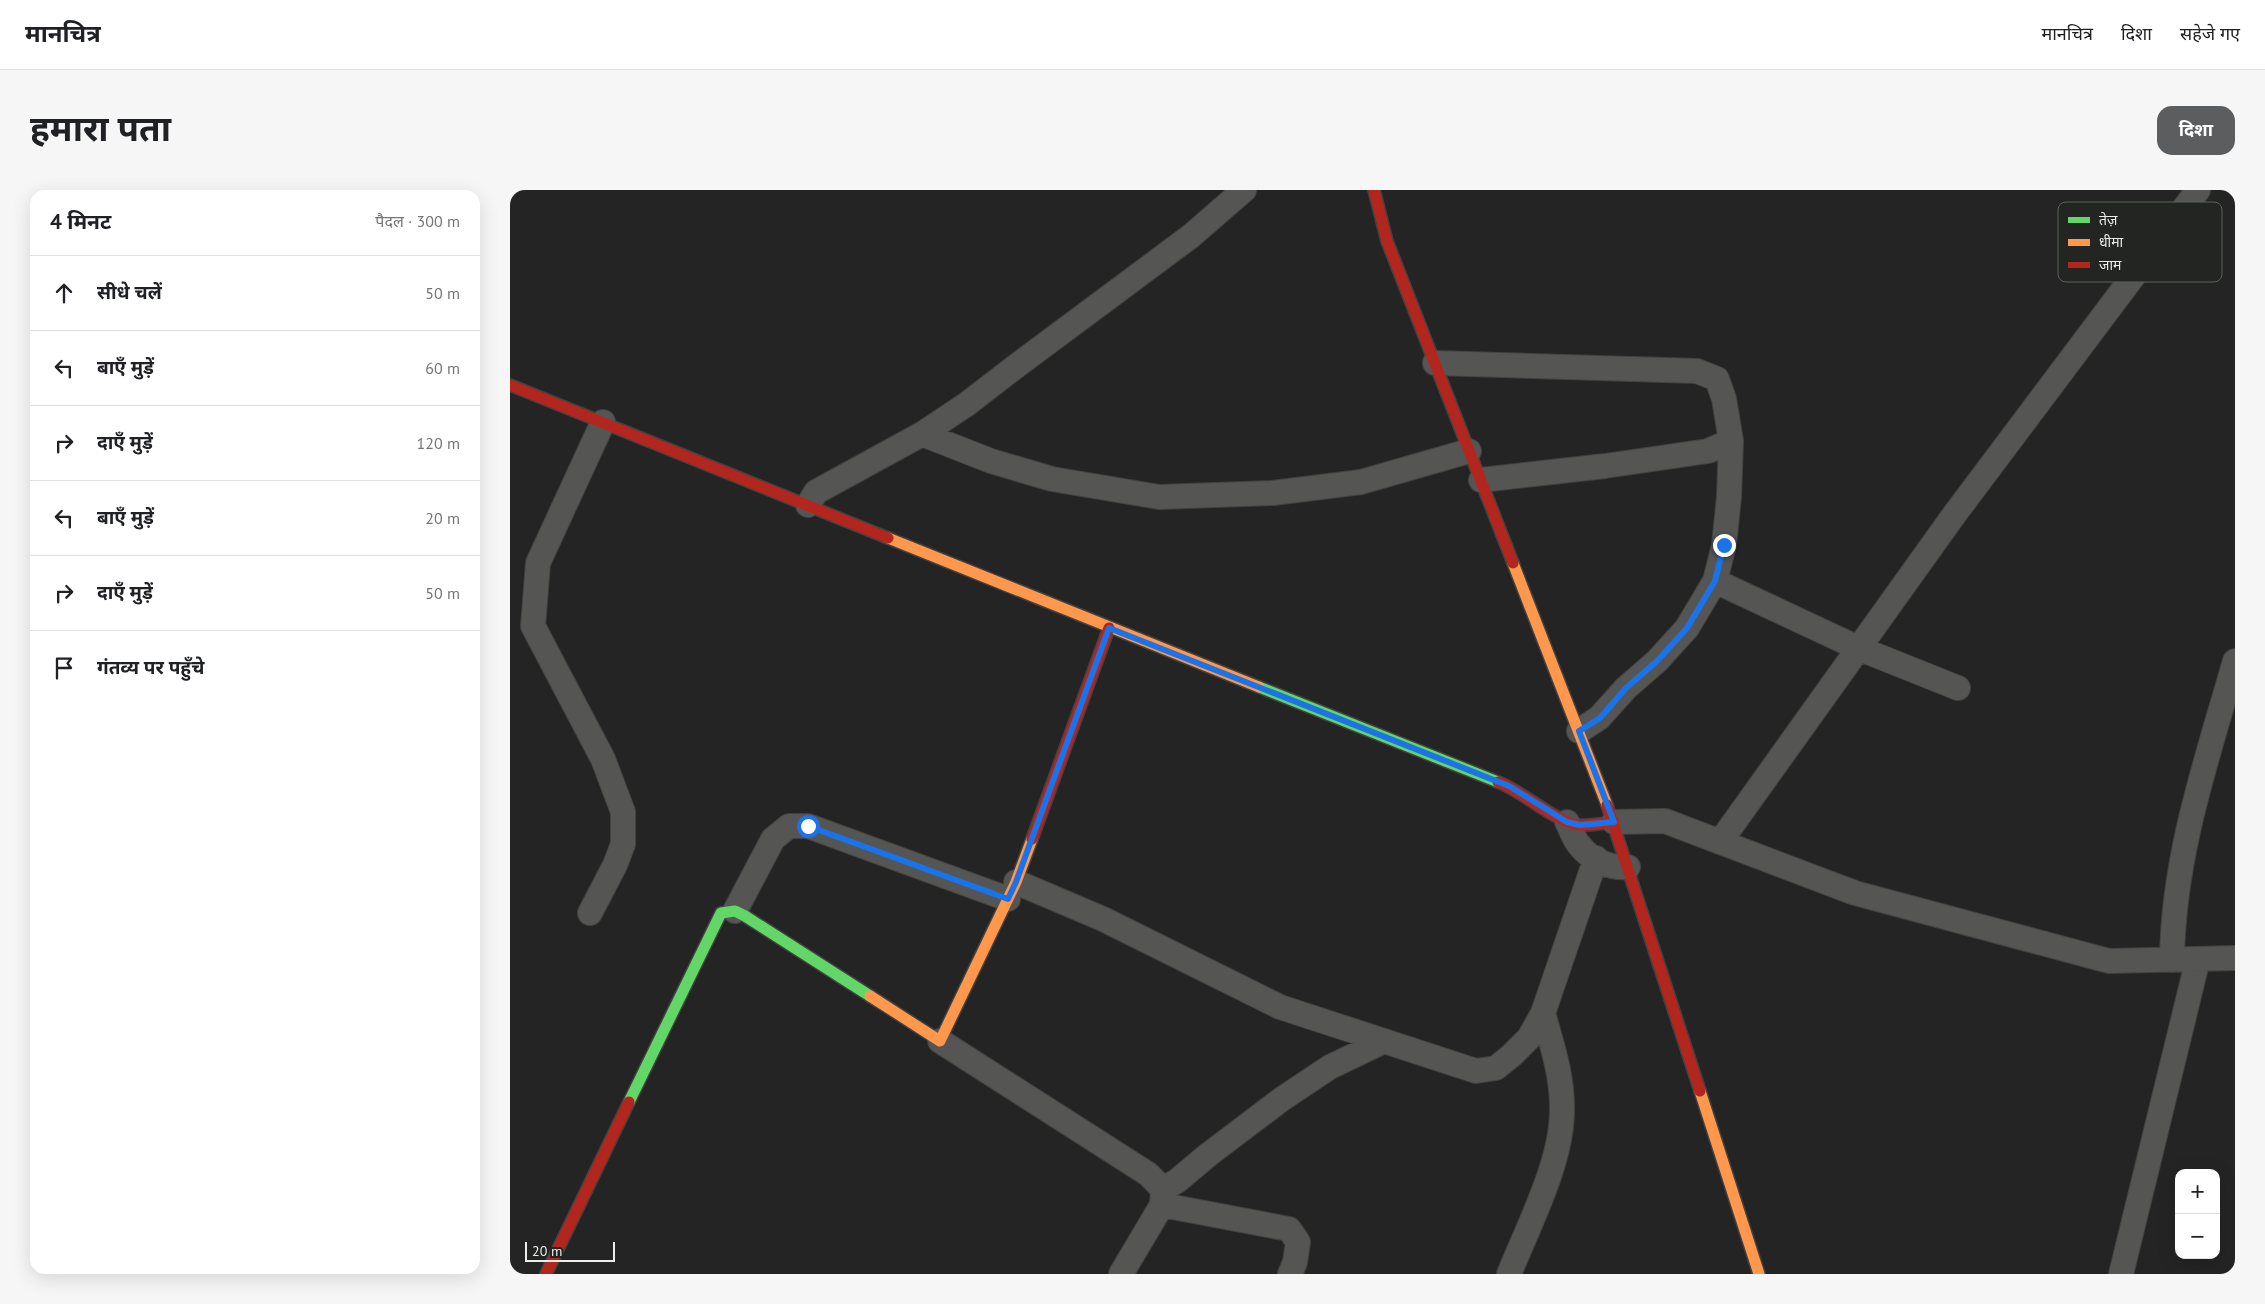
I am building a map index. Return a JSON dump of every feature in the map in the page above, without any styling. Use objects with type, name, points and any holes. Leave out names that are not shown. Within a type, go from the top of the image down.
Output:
[{"type":"street","points":[[808,505],[816,492],[922,434],[967,404],[1191,236],[1244,190]]},
{"type":"street","points":[[1374,190],[1388,241],[1614,822],[1759,1274]]},
{"type":"street","points":[[2189,202],[2198,190]]},
{"type":"street","points":[[1720,842],[1954,515],[2129,282]]},
{"type":"street","points":[[1435,363],[1697,371],[1716,378],[1724,399],[1731,441],[1725,536],[1715,581],[1687,628],[1657,661],[1626,688],[1600,718],[1579,731]]},
{"type":"street","points":[[510,385],[1109,628],[1509,786],[1567,822],[1580,825],[1614,822],[1665,822],[1855,893],[2108,962],[2235,958]]},
{"type":"street","points":[[590,913],[623,844],[623,812],[602,759],[533,626],[538,563],[603,422]]},
{"type":"street","points":[[922,434],[991,461],[1052,479],[1160,497],[1273,493],[1362,482],[1469,451]]},
{"type":"street","points":[[1481,480],[1605,466],[1708,451],[1731,441]]},
{"type":"street","points":[[1715,581],[1858,648],[1958,688]]},
{"type":"street","points":[[940,1041],[1012,891],[1109,628]]},
{"type":"street","points":[[2172,960],[2177,881],[2190,817],[2235,660]]},
{"type":"street","points":[[1567,822],[1579,845],[1596,858],[1610,866],[1628,867]]},
{"type":"street","points":[[735,911],[773,840],[789,826],[808,826],[1103,919],[1280,1008],[1476,1071],[1496,1068],[1528,1038],[1543,1013],[1596,858]]},
{"type":"street","points":[[546,1274],[721,913],[735,911],[1148,1174],[1162,1197],[1289,1229],[1298,1242],[1296,1262],[1290,1274]]},
{"type":"street","points":[[2121,1274],[2198,959]]},
{"type":"street","points":[[1509,1274],[1558,1148],[1562,1111],[1556,1062],[1543,1013]]},
{"type":"street","points":[[1121,1274],[1162,1197],[1177,1181],[1282,1099],[1330,1066],[1382,1042]]},
{"type":"traffic: fast","points":[[1259,687],[1498,782]]},
{"type":"traffic: fast","points":[[629,1102],[721,913],[735,911],[745,916],[870,996]]},
{"type":"traffic: slow","points":[[888,538],[1259,687]]},
{"type":"traffic: slow","points":[[1513,563],[1607,805]]},
{"type":"traffic: slow","points":[[870,996],[940,1041],[1016,882],[1032,839]]},
{"type":"traffic: slow","points":[[1700,1091],[1759,1274]]},
{"type":"traffic: jam","points":[[1374,190],[1387,241],[1513,563]]},
{"type":"traffic: jam","points":[[510,385],[888,538]]},
{"type":"traffic: jam","points":[[1032,839],[1109,628]]},
{"type":"traffic: jam","points":[[1498,782],[1569,822],[1578,825],[1614,822]]},
{"type":"traffic: jam","points":[[1607,805],[1700,1091]]},
{"type":"traffic: jam","points":[[546,1274],[629,1102]]},
{"type":"route","points":[[808,826],[1008,899],[1016,882],[1109,628],[1509,786],[1567,822],[1580,825],[1614,822],[1579,731],[1600,718],[1626,688],[1657,661],[1687,628],[1715,581],[1724,545]]}]
